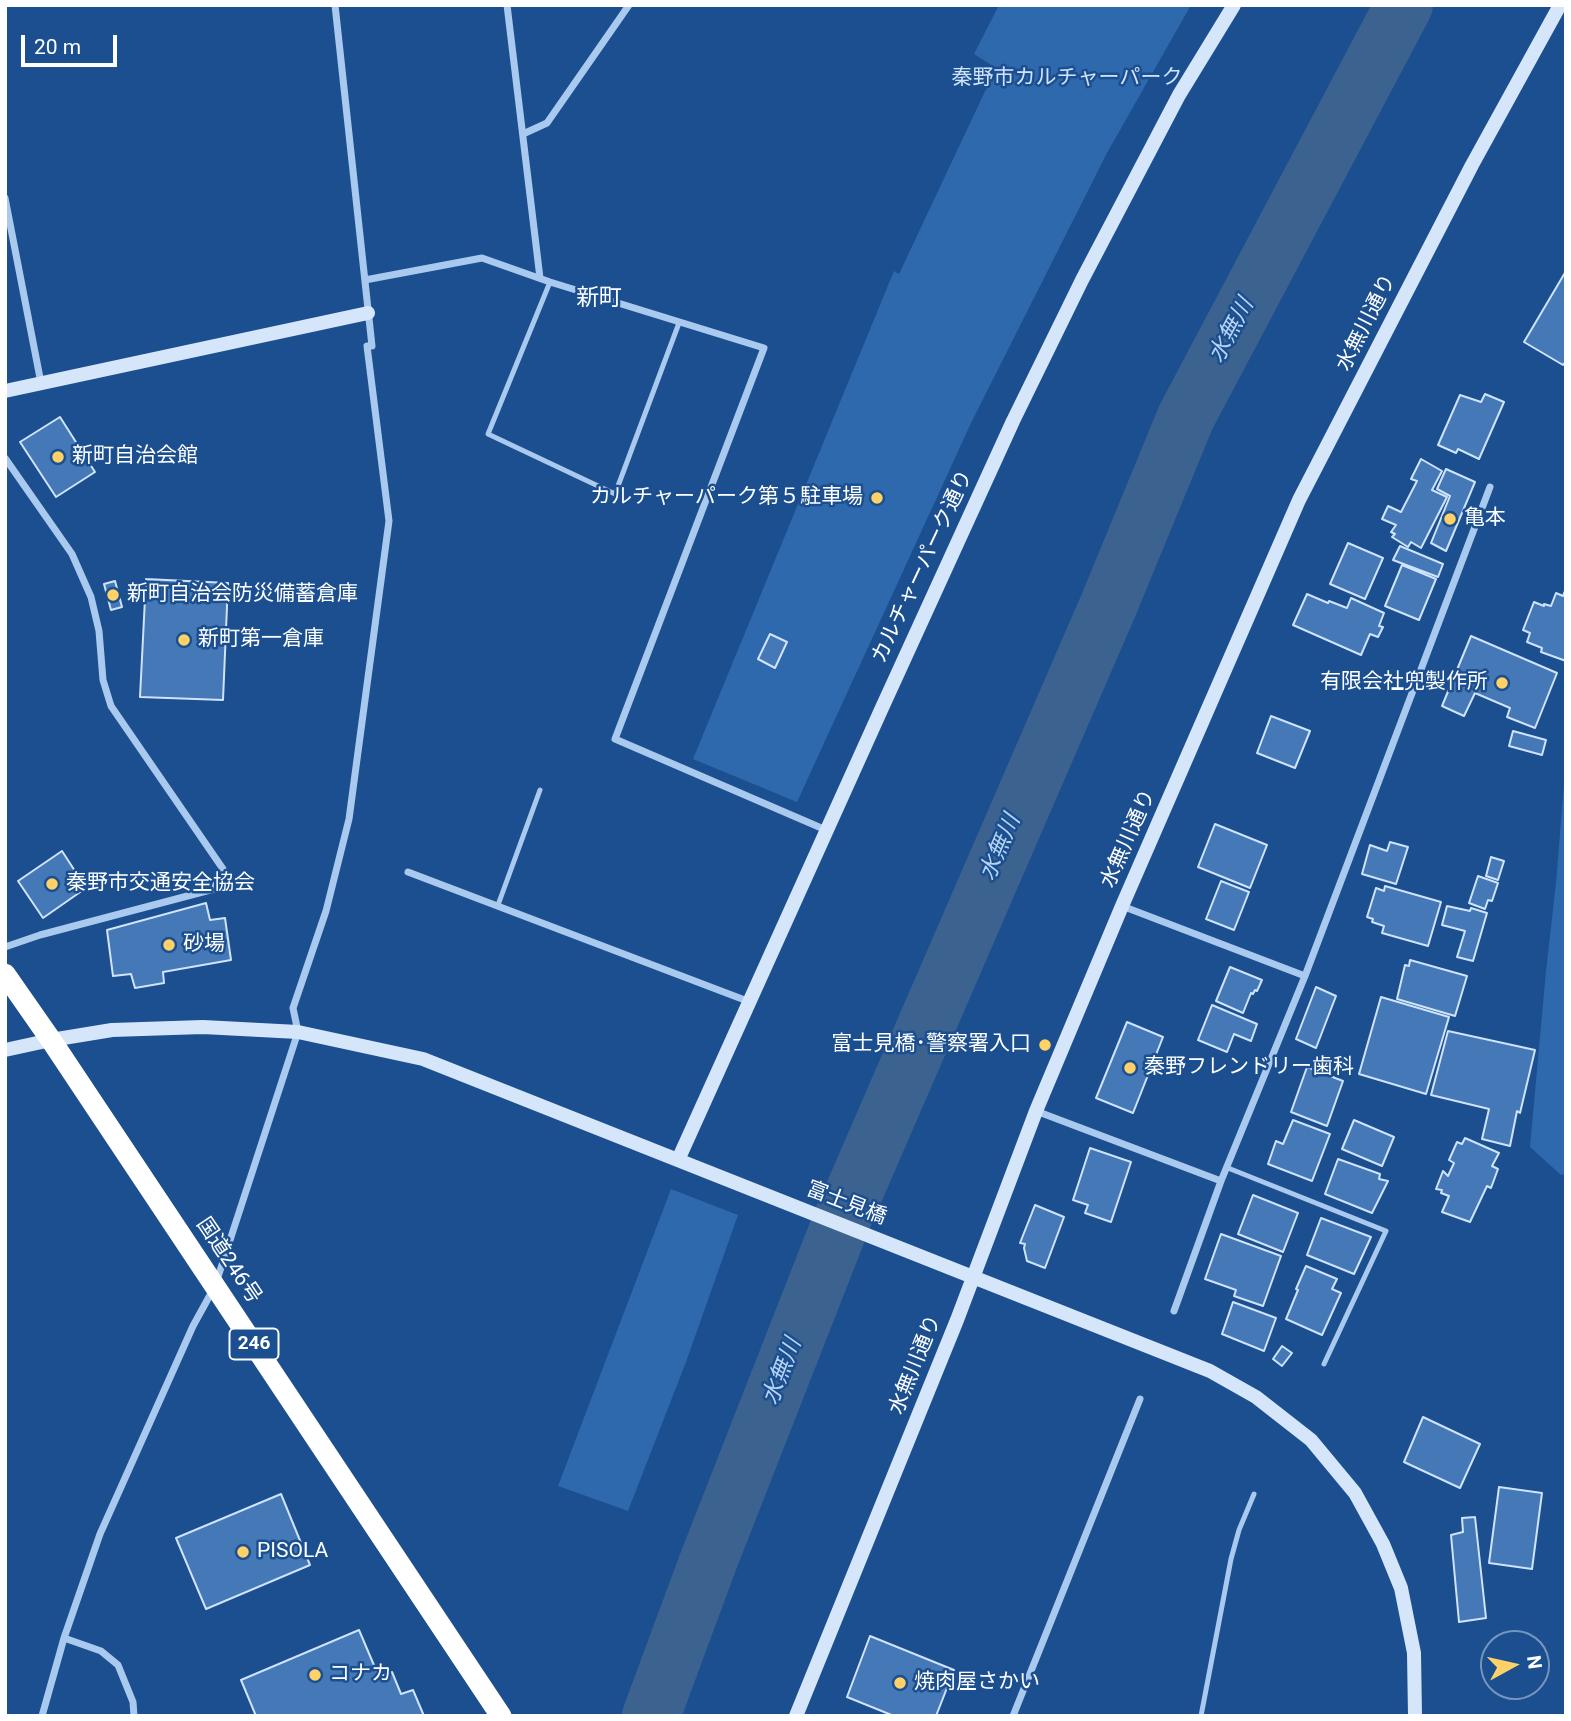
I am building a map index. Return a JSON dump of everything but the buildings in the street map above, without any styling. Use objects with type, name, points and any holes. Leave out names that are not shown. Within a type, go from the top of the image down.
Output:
[{"type":"highway","name":"国道246号","points":[[5,974],[501,1716]]},
{"type":"street","points":[[43,1716],[64,1638],[100,1534],[193,1326],[215,1286],[298,1032],[293,1008],[326,911],[349,819],[389,521],[367,346],[372,346],[335,5]]},
{"type":"street","points":[[508,5],[540,278]]},
{"type":"street","points":[[523,134],[547,123],[629,5]]},
{"type":"street","name":"カルチャーパーク通り","points":[[678,1160],[1013,421],[1082,280],[1179,95],[1234,5]]},
{"type":"street","name":"水無川通り","points":[[796,1716],[974,1277],[1036,1111],[1299,500],[1472,165],[1560,5]]},
{"type":"street","points":[[5,198],[41,384]]},
{"type":"street","points":[[365,280],[482,258],[550,282],[764,348],[615,739],[827,830]]},
{"type":"street","points":[[5,391],[368,313]]},
{"type":"street","points":[[5,458],[72,554],[91,597],[99,631],[103,680],[111,706],[223,869],[214,889],[40,935],[5,947]]},
{"type":"street","points":[[1174,1311],[1222,1181],[1305,976],[1490,487]]},
{"type":"street","points":[[408,872],[750,1002]]},
{"type":"street","points":[[1122,906],[1305,976]]},
{"type":"street","name":"富士見橋","points":[[5,1050],[112,1030],[203,1027],[298,1032],[423,1059],[1210,1371],[1256,1397],[1311,1440],[1355,1493],[1383,1544],[1401,1588],[1414,1653],[1415,1716]]},
{"type":"street","points":[[1036,1111],[1222,1181]]},
{"type":"street","points":[[1013,1716],[1140,1399]]},
{"type":"street","points":[[64,1638],[101,1651],[118,1665],[133,1702],[134,1716]]},
{"type":"lane","points":[[550,282],[488,434],[615,494],[679,323]]},
{"type":"lane","points":[[498,905],[540,790]]},
{"type":"lane","points":[[1228,1168],[1387,1231],[1324,1364]]},
{"type":"lane","points":[[1202,1716],[1231,1559],[1239,1530],[1254,1494]]},
{"type":"green space","name":"秦野市カルチャーパーク","points":[[999,5],[1191,5],[1107,153],[972,421],[797,802],[693,759],[894,271],[899,274],[996,68],[974,54]]},
{"type":"green space","points":[[1566,759],[1566,1174],[1561,1175],[1530,1147]]},
{"type":"green space","points":[[671,1189],[738,1215],[686,1362],[628,1511],[558,1486]]},
{"type":"waterway","name":"水無川","points":[[651,1716],[708,1562],[842,1220],[1109,604],[1186,417],[1404,5]]},
{"type":"place","name":"新町自治会館","points":[[58,457]]},
{"type":"place","name":"カルチャーパーク第５駐車場","points":[[877,498]]},
{"type":"place","name":"亀本","points":[[1450,519]]},
{"type":"place","name":"新町自治会防災備蓄倉庫","points":[[113,595]]},
{"type":"place","name":"新町第一倉庫","points":[[184,640]]},
{"type":"place","name":"有限会社兜製作所","points":[[1502,683]]},
{"type":"place","name":"秦野市交通安全協会","points":[[52,884]]},
{"type":"place","name":"砂場","points":[[169,945]]},
{"type":"place","name":"富士見橋･警察署入口","points":[[1045,1045]]},
{"type":"place","name":"秦野フレンドリー歯科","points":[[1130,1068]]},
{"type":"place","name":"PISOLA","points":[[243,1552]]},
{"type":"place","name":"コナカ","points":[[315,1675]]},
{"type":"place","name":"焼肉屋さかい","points":[[900,1683]]},
{"type":"district","name":"新町","points":[[599,299]]}]
